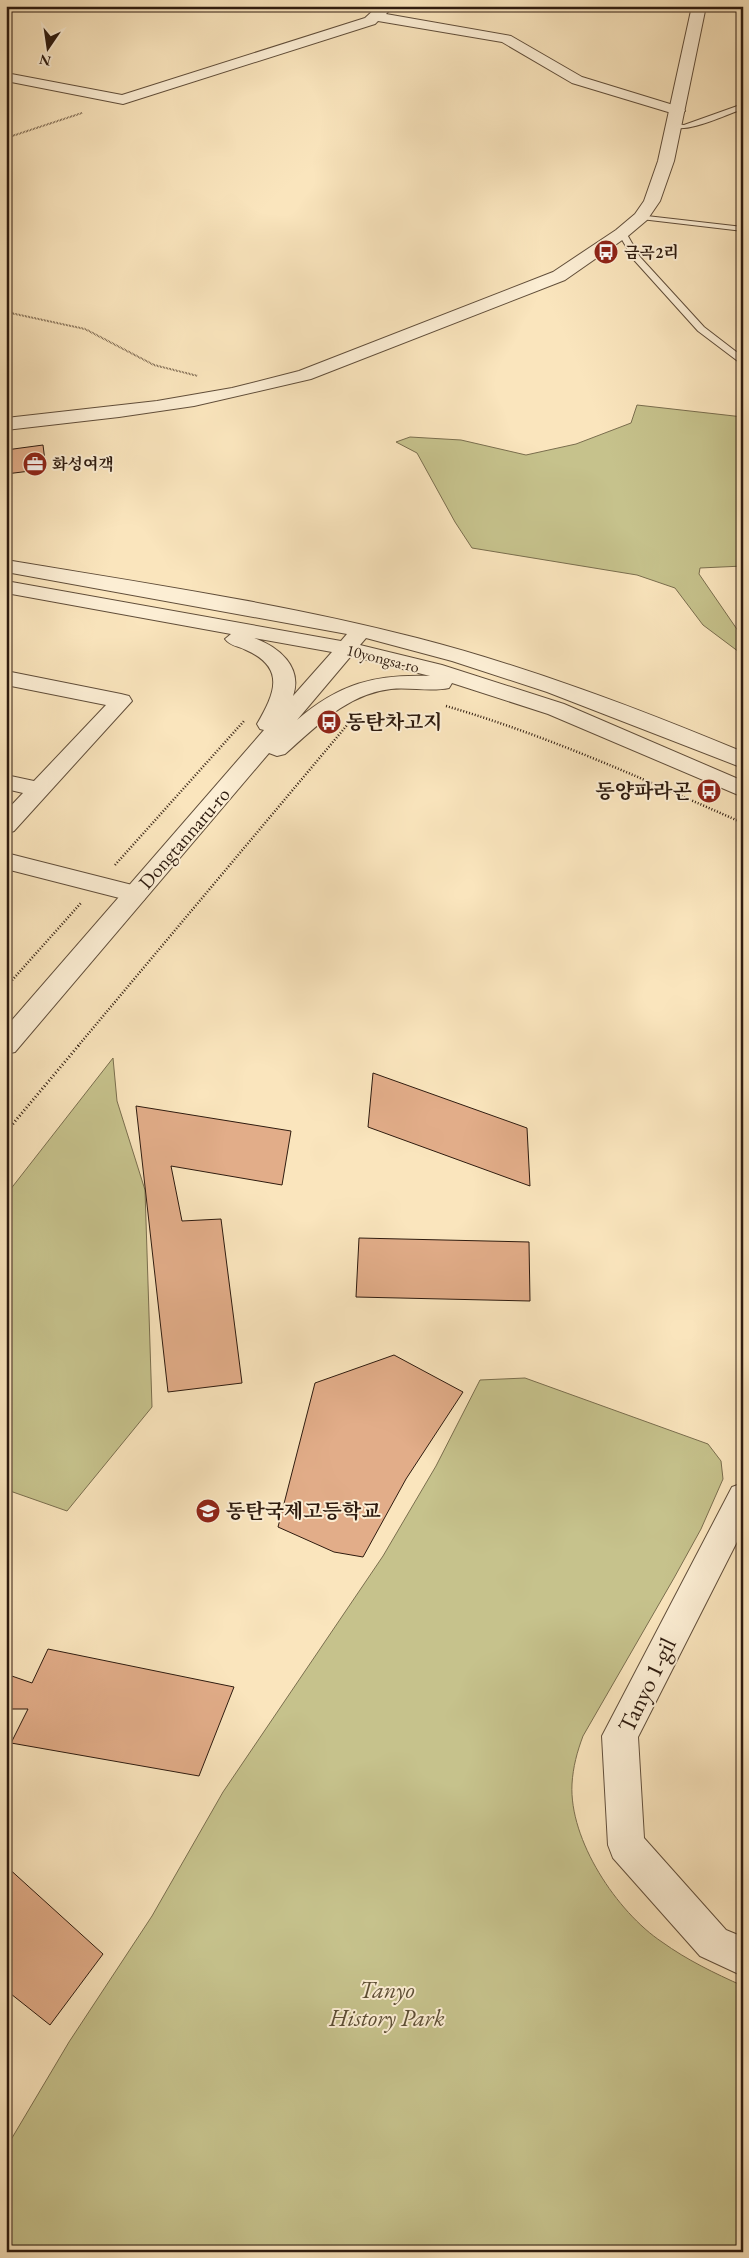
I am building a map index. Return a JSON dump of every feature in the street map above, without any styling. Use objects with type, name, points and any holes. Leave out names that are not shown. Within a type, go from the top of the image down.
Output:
[{"type":"street","points":[[6,424],[158,408],[200,401],[305,375],[543,283],[570,270],[641,218],[652,201],[676,119],[699,6]]},
{"type":"street","points":[[6,77],[123,100],[370,21],[381,11],[506,39],[577,80],[676,119]]},
{"type":"street","name":"10yongsa-ro","points":[[6,566],[361,630],[511,671],[608,705],[743,761]]},
{"type":"street","name":"10yongsa-ro","points":[[6,587],[346,648],[394,659],[556,709],[743,790]]},
{"type":"street","points":[[36,592],[90,610],[218,634],[253,644],[272,656],[282,668],[286,680],[282,696],[241,768],[223,792]]},
{"type":"street","name":"Dongtannaru-ro","points":[[6,1045],[361,630]]},
{"type":"street","points":[[6,678],[121,701],[6,826]]},
{"type":"street","points":[[223,792],[332,704],[351,693],[383,684],[406,682],[466,685],[502,691]]},
{"type":"street","points":[[6,782],[40,790]]},
{"type":"street","points":[[6,862],[135,894]]},
{"type":"street","name":"Tanyo 1-gil","points":[[743,1497],[620,1736],[626,1845],[713,1943],[743,1957]]},
{"type":"lane","points":[[676,119],[685,127],[743,106]]},
{"type":"lane","points":[[641,218],[743,229]]},
{"type":"lane","points":[[622,233],[637,258],[701,330],[743,362]]},
{"type":"path","points":[[6,138],[123,100]]},
{"type":"path","points":[[6,312],[85,330],[154,365],[202,377]]},
{"type":"path","points":[[440,704],[470,712],[539,737],[600,761],[743,823]]},
{"type":"path","points":[[6,987],[249,715]]},
{"type":"path","points":[[6,1132],[349,723]]},
{"type":"green space","points":[[637,405],[743,417],[743,566],[700,568],[699,574],[743,638],[743,655],[703,625],[675,588],[637,575],[472,548],[455,522],[417,453],[396,442],[410,437],[461,440],[526,455],[576,444],[631,423]]},
{"type":"green space","points":[[113,1058],[117,1101],[145,1190],[152,1407],[67,1511],[10,1491],[6,1492],[6,1195]]},
{"type":"green space","name":"Tanyo History Park","points":[[525,1378],[708,1444],[721,1461],[723,1479],[701,1529],[583,1736],[573,1772],[572,1784],[573,1806],[578,1828],[587,1851],[613,1894],[629,1913],[645,1929],[671,1949],[743,1986],[743,2252],[6,2252],[6,2148],[69,2042],[152,1916],[223,1792],[383,1556],[436,1466],[480,1380]]},
{"type":"building","points":[[43,445],[46,469],[6,474],[6,450]]},
{"type":"building","points":[[373,1073],[527,1128],[530,1186],[368,1127]]},
{"type":"building","points":[[136,1106],[291,1131],[282,1185],[171,1166],[182,1221],[221,1219],[242,1383],[168,1392]]},
{"type":"building","points":[[359,1238],[529,1242],[530,1301],[356,1297]]},
{"type":"building","points":[[394,1355],[463,1392],[406,1479],[363,1557],[334,1552],[278,1527],[315,1383]]},
{"type":"building","points":[[48,1649],[234,1687],[199,1776],[11,1743],[28,1709],[6,1709],[6,1674],[32,1683]]},
{"type":"building","points":[[6,1866],[103,1954],[50,2025],[6,1990]]},
{"type":"place","name":"금곡2리","points":[[606,252]]},
{"type":"place","name":"화성여객","points":[[35,464]]},
{"type":"place","name":"동탄차고지","points":[[329,722]]},
{"type":"place","name":"동양파라곤","points":[[709,791]]},
{"type":"place","name":"동탄국제고등학교","points":[[208,1511]]}]
